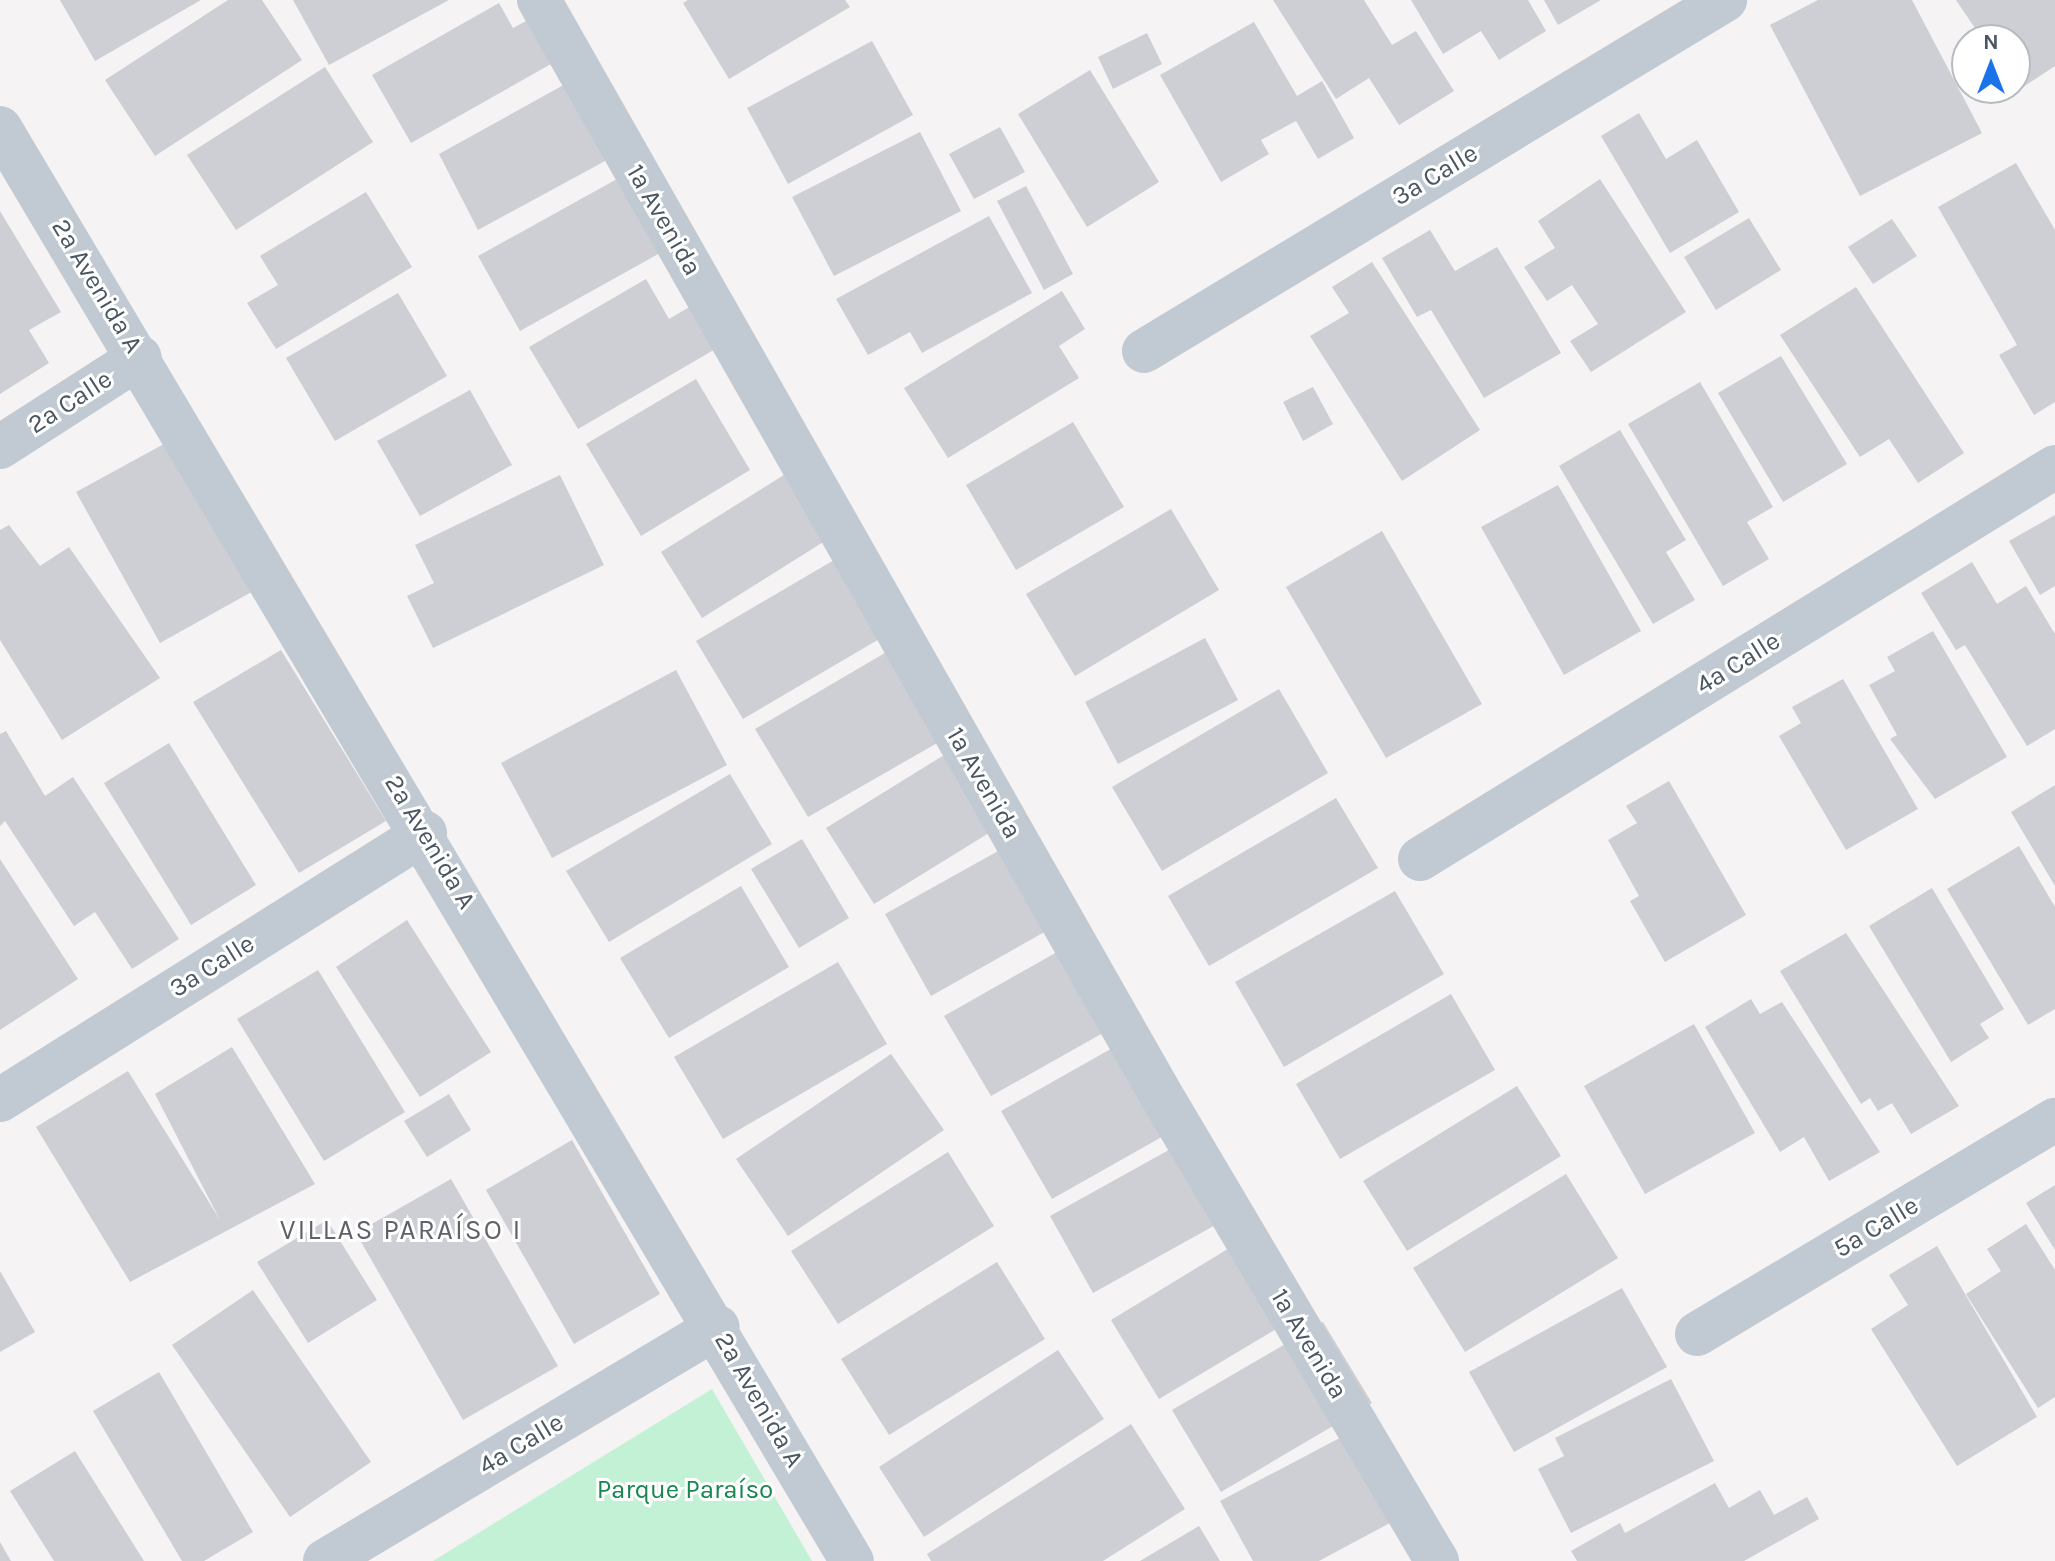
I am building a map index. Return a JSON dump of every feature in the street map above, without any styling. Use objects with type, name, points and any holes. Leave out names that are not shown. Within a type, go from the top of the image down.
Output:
[{"type":"street","name":"1a Avenida","points":[[539,0],[1157,1088],[1437,1561]]},
{"type":"street","name":"3a Calle","points":[[1144,351],[1725,0]]},
{"type":"street","name":"2a Avenida A","points":[[0,128],[425,833],[852,1561]]},
{"type":"street","name":"2a Calle","points":[[0,447],[140,357]]},
{"type":"street","name":"4a Calle","points":[[1420,859],[2055,467]]},
{"type":"street","name":"3a Calle","points":[[0,1100],[425,833]]},
{"type":"street","name":"5a Calle","points":[[1697,1334],[2055,1120]]},
{"type":"street","name":"4a Calle","points":[[325,1561],[717,1327]]},
{"type":"green space","name":"Parque Paraíso","points":[[712,1389],[812,1561],[433,1561]]},
{"type":"building","points":[[60,0],[201,0],[95,61]]},
{"type":"building","points":[[228,0],[262,0],[302,60],[155,156],[105,80]]},
{"type":"building","points":[[293,0],[449,0],[329,65]]},
{"type":"building","points":[[688,0],[845,0],[850,7],[729,79],[683,3]]},
{"type":"building","points":[[1273,0],[1364,0],[1392,45],[1416,31],[1454,91],[1399,125],[1369,78],[1336,99]]},
{"type":"building","points":[[1411,0],[1528,0],[1546,31],[1499,60],[1481,31],[1443,54]]},
{"type":"building","points":[[1544,0],[1601,0],[1558,25]]},
{"type":"building","points":[[1818,0],[1912,0],[1951,74],[1951,104],[1967,104],[1982,133],[1860,196],[1770,25]]},
{"type":"building","points":[[1956,0],[2055,0],[2055,66],[2031,82],[2031,24],[1972,24]]},
{"type":"building","points":[[499,3],[513,28],[526,21],[551,64],[411,143],[372,75]]},
{"type":"building","points":[[1254,22],[1297,96],[1322,81],[1354,138],[1318,159],[1296,121],[1261,140],[1269,154],[1221,182],[1160,75]]},
{"type":"building","points":[[1147,33],[1162,64],[1113,89],[1098,57]]},
{"type":"building","points":[[872,41],[913,115],[788,184],[747,108]]},
{"type":"building","points":[[325,67],[373,142],[236,230],[187,155]]},
{"type":"building","points":[[1090,70],[1159,182],[1087,227],[1018,114]]},
{"type":"building","points":[[587,72],[627,149],[478,230],[439,154]]},
{"type":"building","points":[[1639,113],[1666,159],[1697,140],[1739,212],[1670,253],[1601,136]]},
{"type":"building","points":[[1000,127],[1025,172],[974,199],[949,154]]},
{"type":"building","points":[[920,132],[961,211],[834,276],[792,197]]},
{"type":"building","points":[[2016,163],[2055,230],[2055,402],[2034,415],[1999,355],[2017,345],[1938,207]]},
{"type":"building","points":[[635,169],[678,243],[520,331],[478,256]]},
{"type":"building","points":[[1600,179],[1686,312],[1591,372],[1570,341],[1598,324],[1572,285],[1547,301],[1524,267],[1555,248],[1538,221]]},
{"type":"building","points":[[1026,186],[1073,274],[1044,290],[997,201]]},
{"type":"building","points":[[366,192],[412,267],[276,349],[247,303],[278,285],[260,256]]},
{"type":"building","points":[[0,211],[61,312],[29,330],[49,363],[0,394]]},
{"type":"building","points":[[989,216],[1032,293],[922,353],[910,332],[868,355],[836,299]]},
{"type":"building","points":[[1749,218],[1781,270],[1716,310],[1684,257]]},
{"type":"building","points":[[1892,219],[1917,256],[1873,284],[1848,247]]},
{"type":"building","points":[[1430,230],[1455,271],[1497,247],[1561,353],[1484,398],[1431,310],[1417,317],[1382,258]]},
{"type":"building","points":[[1372,262],[1480,430],[1402,481],[1310,336],[1349,313],[1332,287]]},
{"type":"building","points":[[646,279],[669,319],[710,295],[736,337],[578,429],[529,347]]},
{"type":"building","points":[[1856,287],[1964,453],[1918,483],[1889,439],[1860,457],[1780,335]]},
{"type":"building","points":[[1062,291],[1085,329],[1059,346],[1079,378],[948,458],[904,388]]},
{"type":"building","points":[[398,293],[447,376],[335,441],[286,358]]},
{"type":"building","points":[[1781,356],[1847,464],[1783,502],[1718,393]]},
{"type":"building","points":[[696,379],[750,470],[641,536],[586,444]]},
{"type":"building","points":[[1700,382],[1773,507],[1747,522],[1769,559],[1723,586],[1628,424]]},
{"type":"building","points":[[1313,387],[1333,424],[1303,441],[1283,402]]},
{"type":"building","points":[[470,390],[512,465],[420,516],[377,441]]},
{"type":"building","points":[[1073,422],[1124,507],[1016,570],[966,485]]},
{"type":"building","points":[[1620,430],[1686,540],[1666,552],[1695,600],[1653,624],[1559,466]]},
{"type":"building","points":[[173,439],[257,589],[160,643],[76,492]]},
{"type":"building","points":[[787,473],[828,539],[702,618],[661,552]]},
{"type":"building","points":[[560,475],[604,565],[433,648],[407,596],[434,583],[415,545]]},
{"type":"building","points":[[1558,485],[1641,631],[1564,675],[1481,527]]},
{"type":"building","points":[[1171,509],[1219,590],[1075,676],[1026,594]]},
{"type":"building","points":[[2055,515],[2055,586],[2040,595],[2009,541]]},
{"type":"building","points":[[9,525],[40,566],[69,547],[160,678],[62,740],[0,640],[0,530]]},
{"type":"building","points":[[1382,531],[1482,704],[1386,758],[1286,587]]},
{"type":"building","points":[[846,553],[893,631],[743,719],[696,641]]},
{"type":"building","points":[[1972,562],[1997,604],[2026,586],[2055,634],[2055,729],[2027,746],[1965,645],[1956,650],[1921,593]]},
{"type":"building","points":[[1933,631],[2007,757],[1935,799],[1890,739],[1897,735],[1869,685],[1895,671],[1887,657]]},
{"type":"building","points":[[1205,638],[1238,700],[1118,764],[1085,702]]},
{"type":"building","points":[[907,640],[960,730],[808,817],[755,729]]},
{"type":"building","points":[[281,650],[386,821],[299,873],[193,702]]},
{"type":"building","points":[[676,670],[727,765],[552,858],[501,763]]},
{"type":"building","points":[[1843,679],[1918,809],[1846,850],[1779,736],[1801,723],[1792,707]]},
{"type":"building","points":[[1279,689],[1328,773],[1162,871],[1112,787]]},
{"type":"building","points":[[6,731],[45,796],[73,777],[179,939],[132,969],[95,912],[74,926],[5,821],[0,826],[0,734]]},
{"type":"building","points":[[970,739],[1018,815],[874,904],[826,828]]},
{"type":"building","points":[[169,743],[256,885],[191,925],[104,783]]},
{"type":"building","points":[[730,774],[772,844],[609,942],[566,871]]},
{"type":"building","points":[[1669,781],[1746,915],[1665,962],[1630,901],[1639,896],[1608,840],[1637,823],[1626,806]]},
{"type":"building","points":[[2055,785],[2055,886],[2011,812]]},
{"type":"building","points":[[1336,798],[1378,868],[1209,966],[1168,896]]},
{"type":"building","points":[[1027,835],[1073,916],[931,996],[885,914]]},
{"type":"building","points":[[802,839],[849,918],[799,948],[751,869]]},
{"type":"building","points":[[2019,846],[2055,907],[2055,1009],[2028,1025],[1947,889]]},
{"type":"building","points":[[0,859],[78,979],[0,1030]]},
{"type":"building","points":[[741,886],[789,967],[669,1038],[620,958]]},
{"type":"building","points":[[1932,888],[2004,1009],[1980,1024],[1989,1038],[1951,1062],[1869,926]]},
{"type":"building","points":[[1395,891],[1444,974],[1284,1067],[1235,982]]},
{"type":"building","points":[[407,920],[491,1052],[420,1097],[336,967]]},
{"type":"building","points":[[1846,933],[1959,1106],[1911,1134],[1892,1103],[1878,1111],[1870,1098],[1861,1104],[1780,971]]},
{"type":"building","points":[[1080,939],[1126,1020],[991,1096],[944,1016]]},
{"type":"building","points":[[838,962],[887,1044],[723,1139],[674,1057]]},
{"type":"building","points":[[318,970],[405,1112],[324,1161],[237,1019]]},
{"type":"building","points":[[1451,994],[1495,1070],[1340,1159],[1296,1084]]},
{"type":"building","points":[[1751,999],[1760,1014],[1782,1002],[1880,1152],[1829,1181],[1804,1137],[1780,1152],[1705,1027]]},
{"type":"building","points":[[1694,1024],[1755,1133],[1645,1194],[1584,1086]]},
{"type":"building","points":[[1139,1033],[1190,1121],[1052,1199],[1001,1111]]},
{"type":"building","points":[[232,1047],[315,1184],[130,1282],[36,1127],[128,1071],[220,1220],[155,1094]]},
{"type":"building","points":[[891,1054],[944,1130],[788,1236],[736,1159]]},
{"type":"building","points":[[1517,1086],[1561,1156],[1407,1251],[1363,1181]]},
{"type":"building","points":[[449,1094],[471,1130],[427,1157],[404,1121]]},
{"type":"building","points":[[1203,1131],[1246,1208],[1093,1293],[1050,1216]]},
{"type":"building","points":[[572,1140],[660,1294],[574,1344],[486,1190]]},
{"type":"building","points":[[948,1152],[994,1226],[838,1324],[791,1251]]},
{"type":"building","points":[[1566,1174],[1618,1258],[1465,1352],[1413,1268]]},
{"type":"building","points":[[451,1179],[558,1366],[463,1420],[356,1233]]},
{"type":"building","points":[[2055,1185],[2055,1250],[2026,1203]]},
{"type":"building","points":[[327,1220],[377,1300],[308,1343],[257,1262]]},
{"type":"building","points":[[2026,1224],[2055,1270],[2055,1397],[2038,1408],[1966,1294],[2001,1271],[1987,1249]]},
{"type":"building","points":[[1259,1230],[1308,1310],[1159,1399],[1111,1320]]},
{"type":"building","points":[[1937,1246],[2037,1417],[1957,1466],[1871,1329],[1908,1305],[1889,1275]]},
{"type":"building","points":[[997,1262],[1045,1339],[889,1435],[841,1359]]},
{"type":"building","points":[[0,1271],[35,1332],[0,1352]]},
{"type":"building","points":[[1622,1288],[1667,1367],[1514,1452],[1469,1372]]},
{"type":"building","points":[[253,1290],[371,1462],[290,1517],[172,1345]]},
{"type":"building","points":[[1323,1322],[1372,1403],[1221,1492],[1172,1410]]},
{"type":"building","points":[[1058,1350],[1104,1419],[924,1537],[879,1467]]},
{"type":"building","points":[[159,1372],[253,1532],[204,1561],[182,1561],[93,1411]]},
{"type":"building","points":[[1671,1379],[1714,1461],[1571,1533],[1538,1469],[1564,1456],[1555,1438]]},
{"type":"building","points":[[1370,1422],[1416,1509],[1319,1561],[1253,1561],[1220,1501]]},
{"type":"building","points":[[1131,1424],[1185,1509],[1103,1561],[931,1561],[927,1554]]},
{"type":"building","points":[[75,1451],[144,1561],[54,1561],[10,1491]]},
{"type":"building","points":[[1715,1483],[1729,1508],[1760,1490],[1774,1515],[1807,1497],[1819,1519],[1744,1561],[1577,1561],[1571,1551],[1620,1523],[1625,1533]]},
{"type":"building","points":[[1199,1526],[1220,1561],[1140,1561]]},
{"type":"building","points":[[0,1542],[11,1561],[0,1561]]},
{"type":"district","name":"VILLAS PARAÍSO I","points":[[401,1230]]}]
